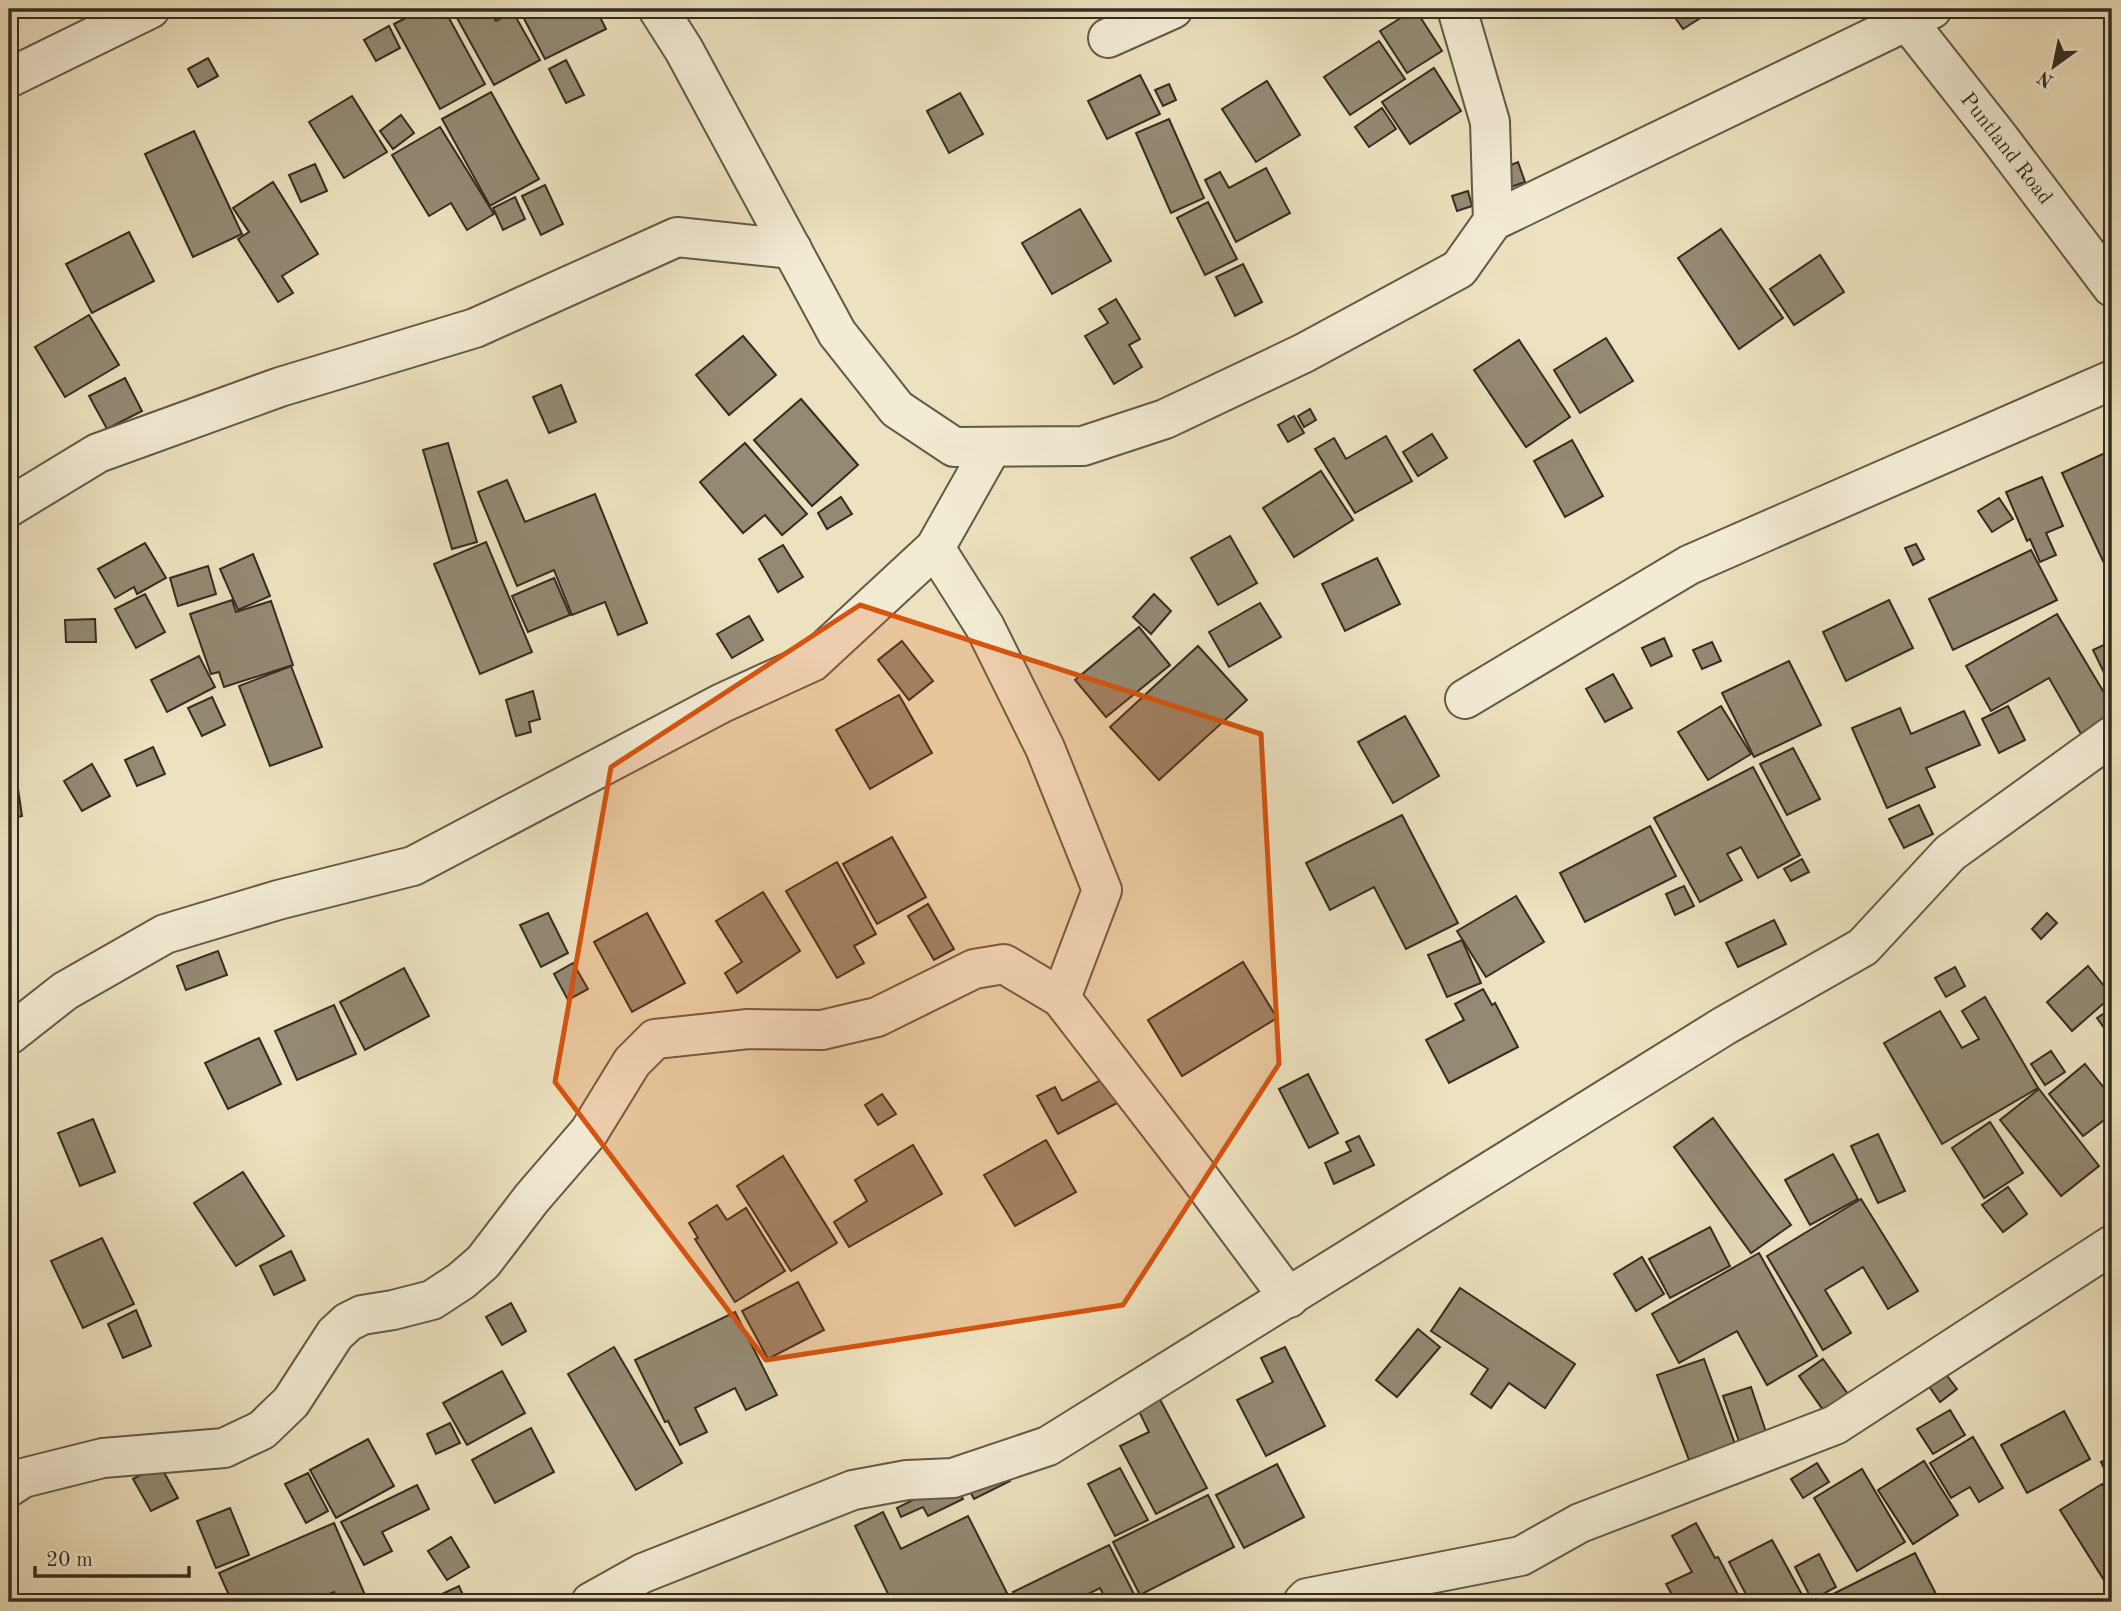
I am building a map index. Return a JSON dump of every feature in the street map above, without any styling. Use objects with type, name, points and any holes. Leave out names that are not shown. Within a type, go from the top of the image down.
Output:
[{"type":"street","points":[[9,78],[150,9]]},
{"type":"street","points":[[659,9],[684,50],[837,333],[897,409],[954,446],[992,447],[1083,446],[1165,419],[1304,353],[1459,269],[1493,221],[1915,13]]},
{"type":"street","points":[[1108,38],[1173,9]]},
{"type":"street","points":[[1457,9],[1490,122],[1493,221]]},
{"type":"street","name":"Puntland Road","points":[[1915,13],[1997,135],[2112,287]]},
{"type":"street","points":[[9,507],[99,453],[280,387],[475,328],[677,237],[792,249]]},
{"type":"street","points":[[1465,699],[1689,565],[2112,380]]},
{"type":"street","points":[[9,1035],[65,991],[165,934],[278,900],[413,866],[722,703],[812,662],[935,548],[992,447]]},
{"type":"street","points":[[935,548],[985,627],[1045,747],[1102,890],[1061,998]]},
{"type":"street","points":[[591,1602],[643,1573],[853,1490],[907,1480],[953,1478],[1048,1446],[1724,1026],[1863,947],[1950,853],[2112,736]]},
{"type":"street","points":[[9,1487],[23,1478],[103,1458],[224,1448],[262,1430],[291,1402],[335,1334],[348,1322],[362,1315],[393,1311],[432,1300],[483,1262],[531,1198],[589,1132],[632,1062],[655,1039],[748,1029],[822,1030],[877,1017],[974,969],[1004,964],[1061,998],[1196,1172],[1289,1298]]},
{"type":"street","points":[[1303,1602],[1307,1598],[1521,1556],[1580,1524],[1835,1424],[2112,1245]]},
{"type":"highlighted area","points":[[860,605],[1261,734],[1279,1064],[1123,1305],[766,1360],[555,1082],[611,767]]},
{"type":"building","points":[[423,9],[444,9],[485,84],[440,109],[394,24]]},
{"type":"building","points":[[452,9],[489,9],[496,21],[513,12],[540,60],[494,85]]},
{"type":"building","points":[[519,9],[596,9],[606,29],[545,59]]},
{"type":"building","points":[[1415,9],[1442,51],[1407,73],[1380,31]]},
{"type":"building","points":[[1669,9],[1715,9],[1683,29]]},
{"type":"building","points":[[389,26],[400,48],[376,61],[364,40]]},
{"type":"building","points":[[1379,41],[1405,79],[1350,115],[1324,77]]},
{"type":"building","points":[[208,58],[218,76],[198,87],[188,69]]},
{"type":"building","points":[[566,60],[584,95],[566,103],[549,69]]},
{"type":"building","points":[[1434,68],[1461,111],[1410,144],[1382,102]]},
{"type":"building","points":[[1140,75],[1160,114],[1107,139],[1088,101]]},
{"type":"building","points":[[1267,81],[1300,135],[1256,162],[1222,109]]},
{"type":"building","points":[[1169,84],[1176,100],[1163,106],[1155,90]]},
{"type":"building","points":[[491,92],[539,179],[490,206],[442,119]]},
{"type":"building","points":[[960,93],[983,134],[949,153],[927,111]]},
{"type":"building","points":[[352,96],[387,152],[344,178],[309,122]]},
{"type":"building","points":[[1382,108],[1396,129],[1369,147],[1355,127]]},
{"type":"building","points":[[401,115],[414,133],[393,149],[380,131]]},
{"type":"building","points":[[1169,119],[1204,198],[1171,213],[1136,133]]},
{"type":"building","points":[[440,127],[494,214],[467,230],[451,203],[429,216],[392,155]]},
{"type":"building","points":[[194,131],[242,234],[193,257],[145,154]]},
{"type":"building","points":[[1518,162],[1525,182],[1508,188],[1501,169]]},
{"type":"building","points":[[315,164],[327,191],[301,202],[289,175]]},
{"type":"building","points":[[1266,168],[1290,213],[1236,242],[1205,180],[1220,172],[1229,188]]},
{"type":"building","points":[[273,182],[318,254],[282,276],[293,293],[278,302],[238,239],[249,232],[233,208]]},
{"type":"building","points":[[545,185],[563,224],[541,235],[522,196]]},
{"type":"building","points":[[1468,191],[1472,206],[1457,211],[1452,196]]},
{"type":"building","points":[[515,197],[525,219],[503,230],[493,208]]},
{"type":"building","points":[[1208,202],[1237,259],[1205,275],[1177,218]]},
{"type":"building","points":[[1080,209],[1111,261],[1052,294],[1022,243]]},
{"type":"building","points":[[1721,229],[1783,318],[1739,349],[1678,258]]},
{"type":"building","points":[[129,232],[154,281],[92,313],[66,264]]},
{"type":"building","points":[[1820,255],[1844,292],[1794,325],[1770,289]]},
{"type":"building","points":[[1243,264],[1262,302],[1235,316],[1216,277]]},
{"type":"building","points":[[1116,299],[1140,339],[1129,345],[1142,367],[1114,384],[1085,336],[1108,323],[1099,309]]},
{"type":"building","points":[[89,315],[119,365],[65,397],[35,347]]},
{"type":"building","points":[[743,336],[776,375],[729,415],[696,375]]},
{"type":"building","points":[[1606,338],[1633,381],[1580,413],[1554,370]]},
{"type":"building","points":[[1519,340],[1570,417],[1526,447],[1474,370]]},
{"type":"building","points":[[125,378],[142,411],[107,429],[89,396]]},
{"type":"building","points":[[561,385],[576,422],[549,433],[533,397]]},
{"type":"building","points":[[801,399],[858,465],[812,506],[754,440]]},
{"type":"building","points":[[1310,409],[1316,420],[1304,427],[1298,416]]},
{"type":"building","points":[[1294,416],[1304,433],[1288,442],[1278,425]]},
{"type":"building","points":[[1432,434],[1447,458],[1418,476],[1403,452]]},
{"type":"building","points":[[1386,436],[1412,481],[1355,513],[1315,449],[1334,438],[1346,459]]},
{"type":"building","points":[[1572,440],[1603,496],[1565,517],[1534,461]]},
{"type":"building","points":[[448,443],[477,542],[452,549],[423,450]]},
{"type":"building","points":[[745,443],[807,514],[782,535],[765,515],[743,533],[700,482]]},
{"type":"building","points":[[2107,452],[2112,463],[2110,576],[2062,473]]},
{"type":"building","points":[[1321,471],[1353,520],[1294,557],[1263,508]]},
{"type":"building","points":[[2042,477],[2063,526],[2046,533],[2056,555],[2040,562],[2030,539],[2027,541],[2006,492]]},
{"type":"building","points":[[507,480],[525,522],[595,494],[647,623],[618,635],[605,602],[572,615],[554,570],[517,586],[478,492]]},
{"type":"building","points":[[841,497],[852,514],[827,529],[818,513]]},
{"type":"building","points":[[1999,498],[2013,519],[1992,532],[1978,511]]},
{"type":"building","points":[[1230,536],[1257,583],[1218,605],[1191,558]]},
{"type":"building","points":[[486,542],[532,652],[480,674],[434,564]]},
{"type":"building","points":[[145,543],[166,578],[137,594],[134,587],[115,598],[98,569]]},
{"type":"building","points":[[1916,544],[1924,559],[1913,565],[1905,548]]},
{"type":"building","points":[[783,545],[803,577],[778,592],[759,559]]},
{"type":"building","points":[[2031,550],[2057,600],[1953,650],[1929,599]]},
{"type":"building","points":[[253,554],[270,596],[238,610],[220,569]]},
{"type":"building","points":[[1377,558],[1400,604],[1345,631],[1322,584]]},
{"type":"building","points":[[208,566],[216,594],[178,606],[170,578]]},
{"type":"building","points":[[554,578],[570,615],[528,632],[512,596]]},
{"type":"building","points":[[145,594],[165,632],[136,648],[115,609]]},
{"type":"building","points":[[1154,594],[1171,611],[1151,634],[1133,617]]},
{"type":"building","points":[[232,600],[236,612],[271,601],[293,665],[224,687],[219,672],[211,674],[190,614]]},
{"type":"building","points":[[1889,600],[1913,648],[1846,681],[1823,632]]},
{"type":"building","points":[[1260,603],[1281,637],[1229,667],[1209,632]]},
{"type":"building","points":[[2057,614],[2112,706],[2112,717],[2081,734],[2049,678],[1991,711],[1966,666]]},
{"type":"building","points":[[749,616],[763,640],[732,658],[717,634]]},
{"type":"building","points":[[95,619],[96,642],[66,642],[65,620]]},
{"type":"building","points":[[1139,627],[1170,665],[1106,717],[1075,680]]},
{"type":"building","points":[[1664,638],[1672,656],[1651,666],[1642,648]]},
{"type":"building","points":[[902,641],[933,681],[909,700],[878,660]]},
{"type":"building","points":[[2112,641],[2112,689],[2093,650]]},
{"type":"building","points":[[1712,642],[1721,661],[1702,669],[1693,650]]},
{"type":"building","points":[[1198,646],[1247,700],[1159,780],[1110,727]]},
{"type":"building","points":[[199,656],[215,687],[167,712],[151,680]]},
{"type":"building","points":[[1789,661],[1821,725],[1754,757],[1722,693]]},
{"type":"building","points":[[291,666],[322,747],[270,766],[239,686]]},
{"type":"building","points":[[1613,674],[1632,708],[1605,722],[1586,689]]},
{"type":"building","points":[[533,691],[540,719],[529,722],[531,732],[516,736],[506,700]]},
{"type":"building","points":[[899,695],[932,753],[870,789],[836,730]]},
{"type":"building","points":[[212,697],[225,725],[202,736],[188,708]]},
{"type":"building","points":[[1721,706],[1751,754],[1708,780],[1678,732]]},
{"type":"building","points":[[2008,706],[2025,740],[1999,753],[1982,719]]},
{"type":"building","points":[[1900,708],[1911,734],[1964,711],[1980,745],[1926,768],[1935,787],[1887,808],[1852,728]]},
{"type":"building","points":[[1405,716],[1439,776],[1393,803],[1358,742]]},
{"type":"building","points":[[153,747],[165,774],[137,786],[125,760]]},
{"type":"building","points":[[1793,748],[1820,799],[1787,815],[1760,764]]},
{"type":"building","points":[[92,764],[110,796],[82,811],[64,781]]},
{"type":"building","points":[[1753,767],[1800,855],[1758,878],[1741,847],[1727,854],[1742,880],[1700,902],[1654,818]]},
{"type":"building","points":[[17,782],[22,816],[9,819],[9,783]]},
{"type":"building","points":[[1919,805],[1933,834],[1904,848],[1889,819]]},
{"type":"building","points":[[1402,815],[1458,923],[1406,949],[1374,887],[1330,910],[1306,863]]},
{"type":"building","points":[[1650,826],[1676,876],[1585,922],[1560,873]]},
{"type":"building","points":[[892,837],[926,897],[877,924],[843,864]]},
{"type":"building","points":[[1802,859],[1809,872],[1791,881],[1784,869]]},
{"type":"building","points":[[837,862],[876,934],[854,946],[864,963],[837,978],[786,891]]},
{"type":"building","points":[[1684,886],[1694,906],[1675,915],[1666,894]]},
{"type":"building","points":[[763,892],[800,951],[737,993],[725,973],[742,962],[716,921]]},
{"type":"building","points":[[1516,896],[1544,942],[1486,977],[1457,931]]},
{"type":"building","points":[[928,904],[954,949],[934,960],[908,916]]},
{"type":"building","points":[[548,913],[568,953],[541,967],[520,925]]},
{"type":"building","points":[[647,913],[685,983],[632,1012],[594,942]]},
{"type":"building","points":[[2047,913],[2057,923],[2041,939],[2032,929]]},
{"type":"building","points":[[1774,920],[1786,944],[1738,967],[1726,943]]},
{"type":"building","points":[[1462,940],[1481,983],[1447,997],[1428,955]]},
{"type":"building","points":[[218,951],[227,975],[186,990],[177,966]]},
{"type":"building","points":[[1243,962],[1277,1018],[1182,1076],[1148,1020]]},
{"type":"building","points":[[573,963],[588,989],[568,1000],[554,974]]},
{"type":"building","points":[[2088,966],[2112,996],[2072,1031],[2047,1002]]},
{"type":"building","points":[[1955,967],[1965,986],[1946,997],[1935,978]]},
{"type":"building","points":[[404,968],[429,1016],[365,1050],[340,1002]]},
{"type":"building","points":[[1483,989],[1492,1005],[1495,1003],[1518,1047],[1449,1083],[1426,1040],[1464,1020],[1455,1004]]},
{"type":"building","points":[[1985,997],[2038,1088],[1942,1144],[1884,1043],[1940,1011],[1962,1048],[1979,1039],[1962,1011]]},
{"type":"building","points":[[334,1005],[356,1054],[297,1080],[275,1031]]},
{"type":"building","points":[[2112,1008],[2112,1039],[2097,1018]]},
{"type":"building","points":[[259,1038],[281,1084],[228,1109],[205,1063]]},
{"type":"building","points":[[2051,1051],[2065,1072],[2045,1085],[2031,1064]]},
{"type":"building","points":[[2085,1064],[2112,1098],[2112,1114],[2083,1136],[2049,1094]]},
{"type":"building","points":[[1308,1074],[1338,1133],[1309,1148],[1279,1089]]},
{"type":"building","points":[[1108,1076],[1121,1101],[1058,1134],[1037,1096],[1055,1087],[1062,1101]]},
{"type":"building","points":[[2039,1089],[2099,1166],[2061,1196],[2000,1120]]},
{"type":"building","points":[[882,1094],[896,1114],[878,1125],[865,1105]]},
{"type":"building","points":[[1713,1118],[1791,1225],[1751,1253],[1674,1147]]},
{"type":"building","points":[[93,1119],[115,1172],[80,1186],[58,1133]]},
{"type":"building","points":[[1990,1122],[2023,1173],[1984,1198],[1952,1148]]},
{"type":"building","points":[[1878,1134],[1905,1191],[1878,1203],[1851,1146]]},
{"type":"building","points":[[1359,1136],[1374,1165],[1334,1184],[1325,1163],[1351,1151],[1346,1142]]},
{"type":"building","points":[[1046,1140],[1076,1192],[1015,1226],[984,1175]]},
{"type":"building","points":[[913,1145],[942,1194],[849,1247],[834,1222],[867,1201],[855,1180]]},
{"type":"building","points":[[1833,1154],[1858,1199],[1810,1225],[1785,1180]]},
{"type":"building","points":[[783,1156],[837,1243],[791,1271],[737,1186]]},
{"type":"building","points":[[243,1172],[284,1236],[236,1266],[194,1203]]},
{"type":"building","points":[[2008,1187],[2027,1214],[2003,1232],[1982,1205]]},
{"type":"building","points":[[1861,1199],[1918,1291],[1888,1309],[1863,1267],[1825,1290],[1851,1333],[1823,1350],[1767,1256]]},
{"type":"building","points":[[717,1205],[727,1220],[746,1208],[785,1271],[735,1302],[695,1239],[698,1238],[689,1223]]},
{"type":"building","points":[[1710,1227],[1730,1266],[1670,1298],[1649,1259]]},
{"type":"building","points":[[102,1238],[134,1304],[83,1328],[51,1261]]},
{"type":"building","points":[[291,1251],[305,1280],[274,1295],[260,1266]]},
{"type":"building","points":[[1759,1253],[1817,1356],[1767,1385],[1737,1331],[1679,1363],[1652,1314]]},
{"type":"building","points":[[1642,1257],[1664,1294],[1636,1311],[1614,1274]]},
{"type":"building","points":[[798,1282],[824,1330],[768,1359],[742,1311]]},
{"type":"building","points":[[1460,1288],[1575,1364],[1545,1408],[1509,1383],[1491,1408],[1471,1394],[1488,1369],[1431,1331]]},
{"type":"building","points":[[511,1303],[526,1331],[502,1345],[486,1317]]},
{"type":"building","points":[[136,1310],[151,1346],[123,1358],[108,1324]]},
{"type":"building","points":[[735,1312],[777,1395],[746,1410],[735,1388],[695,1408],[707,1432],[680,1445],[668,1421],[665,1422],[635,1360]]},
{"type":"building","points":[[1418,1329],[1440,1347],[1397,1397],[1376,1380]]},
{"type":"building","points":[[614,1347],[682,1463],[636,1490],[568,1374]]},
{"type":"building","points":[[1285,1347],[1325,1426],[1266,1456],[1237,1400],[1273,1382],[1261,1358]]},
{"type":"building","points":[[1704,1359],[1735,1444],[1689,1460],[1657,1375]]},
{"type":"building","points":[[1823,1359],[1850,1397],[1826,1414],[1799,1376]]},
{"type":"building","points":[[502,1371],[525,1413],[467,1445],[443,1403]]},
{"type":"building","points":[[1945,1373],[1957,1389],[1940,1402],[1928,1385]]},
{"type":"building","points":[[1751,1387],[1767,1435],[1740,1444],[1723,1396]]},
{"type":"building","points":[[1156,1392],[1207,1488],[1156,1514],[1120,1446],[1149,1432],[1135,1403]]},
{"type":"building","points":[[1950,1410],[1965,1435],[1933,1454],[1917,1429]]},
{"type":"building","points":[[2064,1411],[2090,1459],[2027,1493],[2001,1445]]},
{"type":"building","points":[[450,1423],[460,1443],[436,1454],[427,1434]]},
{"type":"building","points":[[531,1428],[554,1472],[495,1503],[472,1460]]},
{"type":"building","points":[[1973,1437],[2003,1488],[1979,1502],[1970,1487],[1951,1498],[1930,1463]]},
{"type":"building","points":[[368,1439],[394,1486],[336,1518],[310,1470]]},
{"type":"building","points":[[2112,1457],[2112,1485],[2101,1462]]},
{"type":"building","points":[[1924,1461],[1958,1515],[1913,1544],[1878,1490]]},
{"type":"building","points":[[1817,1463],[1829,1482],[1803,1498],[1791,1479]]},
{"type":"building","points":[[1001,1464],[1010,1481],[974,1499],[965,1482]]},
{"type":"building","points":[[1277,1464],[1304,1517],[1244,1548],[1216,1495]]},
{"type":"building","points":[[160,1465],[178,1498],[151,1511],[133,1479]]},
{"type":"building","points":[[1120,1468],[1148,1520],[1115,1536],[1088,1484]]},
{"type":"building","points":[[1862,1469],[1905,1542],[1857,1571],[1814,1498]]},
{"type":"building","points":[[308,1473],[328,1511],[306,1523],[285,1484]]},
{"type":"building","points":[[952,1480],[963,1499],[928,1516],[923,1507],[901,1517],[897,1508]]},
{"type":"building","points":[[2102,1484],[2112,1499],[2112,1593],[2060,1510]]},
{"type":"building","points":[[417,1485],[429,1509],[382,1532],[392,1551],[364,1565],[341,1522]]},
{"type":"building","points":[[1208,1495],[1234,1547],[1140,1595],[1113,1542]]},
{"type":"building","points":[[230,1508],[249,1555],[216,1568],[197,1521]]},
{"type":"building","points":[[883,1512],[901,1549],[968,1516],[1007,1593],[989,1602],[892,1602],[855,1526]]},
{"type":"building","points":[[334,1523],[368,1602],[338,1602],[334,1592],[310,1602],[232,1602],[219,1573]]},
{"type":"building","points":[[1696,1523],[1742,1602],[1676,1602],[1666,1584],[1692,1572],[1672,1536]]},
{"type":"building","points":[[451,1537],[469,1567],[447,1580],[428,1551]]},
{"type":"building","points":[[1772,1540],[1806,1602],[1750,1602],[1729,1562]]},
{"type":"building","points":[[1109,1545],[1138,1602],[1107,1602],[1100,1588],[1072,1602],[1018,1602],[1013,1592]]},
{"type":"building","points":[[1915,1553],[1940,1602],[1817,1602]]},
{"type":"building","points":[[1819,1554],[1836,1587],[1812,1600],[1795,1567]]},
{"type":"building","points":[[459,1586],[466,1602],[425,1602]]}]
